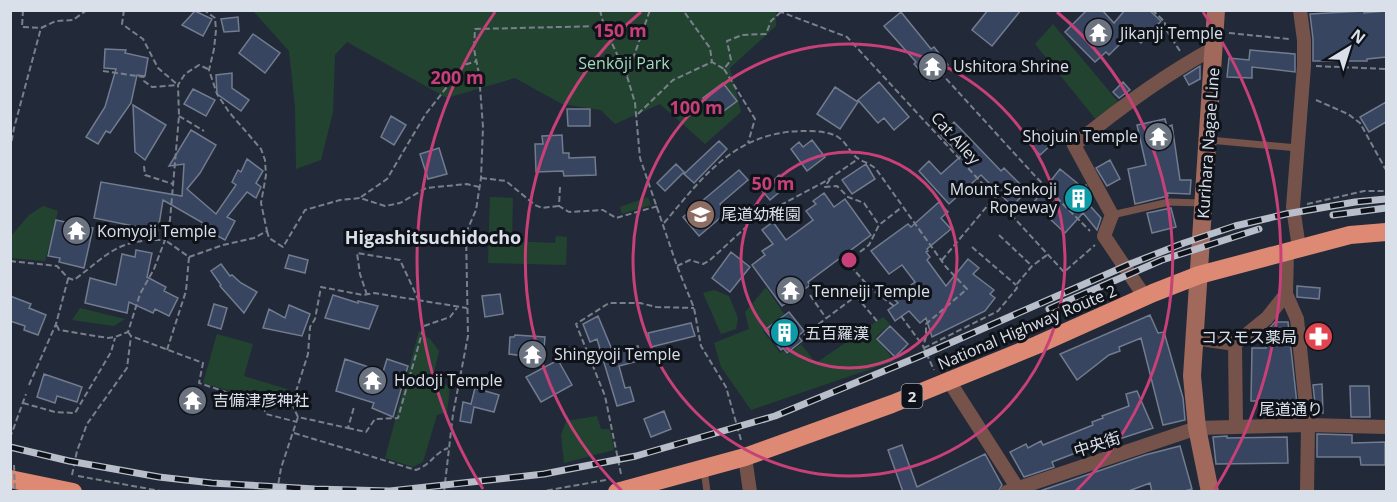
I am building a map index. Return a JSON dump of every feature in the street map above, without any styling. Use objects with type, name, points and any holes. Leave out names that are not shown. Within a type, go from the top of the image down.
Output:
[{"type":"highway","name":"National Highway Route 2","points":[[620,491],[745,457],[892,404],[1199,275],[1350,235],[1386,232]]},
{"type":"highway","points":[[12,472],[65,491]]},
{"type":"main road","name":"Kurihara Nagae Line","points":[[1210,492],[1197,428],[1192,376],[1216,10]]},
{"type":"street","points":[[1194,338],[1234,344],[1268,318],[1286,294],[1295,232],[1293,207],[1304,66],[1304,40],[1300,10]]},
{"type":"street","points":[[1145,297],[1102,239],[1112,215],[1074,145],[1119,109],[1187,63],[1215,40]]},
{"type":"street","points":[[1286,294],[1297,320],[1308,425],[1307,492]]},
{"type":"street","points":[[1234,344],[1236,427]]},
{"type":"street","points":[[949,381],[1015,490]]},
{"type":"street","name":"尾道通り","points":[[1197,428],[1308,425],[1386,427]]},
{"type":"street","name":"中央街","points":[[1015,490],[1197,428]]},
{"type":"street","points":[[745,457],[750,492]]},
{"type":"lane","points":[[1207,140],[1298,148]]},
{"type":"lane","points":[[1112,215],[1169,202],[1203,203]]},
{"type":"lane","points":[[704,469],[707,492]]},
{"type":"path","points":[[23,10],[22,27],[41,28],[56,21],[73,20],[87,10]]},
{"type":"path","points":[[124,10],[122,24],[143,39],[158,68],[178,85]]},
{"type":"path","points":[[204,10],[214,18],[216,30],[209,70],[217,94],[229,112],[261,149],[265,160],[266,175],[261,203],[267,231],[269,238],[283,248],[305,210],[360,198],[385,206],[400,204],[426,188],[467,184],[480,187]]},
{"type":"path","points":[[600,10],[604,26],[627,76],[638,114],[640,158],[694,308],[701,346],[726,387],[745,457]]},
{"type":"path","points":[[627,76],[650,10]]},
{"type":"path","points":[[1152,10],[1165,22],[1165,27],[1187,63]]},
{"type":"path","name":"Cat Alley","points":[[724,69],[731,60],[727,41],[742,35],[766,34],[771,21],[782,11],[847,37],[1064,272],[1102,239]]},
{"type":"path","points":[[685,13],[710,48],[712,62]]},
{"type":"path","points":[[444,492],[453,414],[468,336],[466,233],[476,210],[481,178],[483,127],[474,49],[475,30],[480,28],[604,26]]},
{"type":"path","points":[[10,150],[41,28]]},
{"type":"path","points":[[1215,40],[1304,40]]},
{"type":"path","points":[[360,198],[387,179],[425,115],[464,65],[477,61]]},
{"type":"path","points":[[638,114],[673,80],[712,62]]},
{"type":"path","points":[[712,62],[724,69],[755,119],[748,143]]},
{"type":"path","points":[[128,332],[140,294],[154,269],[165,240],[170,220],[179,116],[178,85],[185,74],[199,65],[209,70]]},
{"type":"path","points":[[1304,66],[1386,69]]},
{"type":"path","points":[[103,71],[144,77],[144,81],[152,87],[178,85]]},
{"type":"path","points":[[940,72],[1036,177],[1102,239]]},
{"type":"path","points":[[1302,95],[1348,114],[1360,123],[1386,170]]},
{"type":"path","points":[[179,116],[204,131]]},
{"type":"path","points":[[664,223],[683,199],[733,150],[748,143],[792,132],[830,134],[843,141],[858,159],[873,166],[942,261],[967,289],[926,324],[924,347]]},
{"type":"path","points":[[677,266],[690,260],[697,263],[709,261],[756,218],[831,178],[858,159]]},
{"type":"path","points":[[144,165],[145,175],[173,184]]},
{"type":"path","points":[[481,178],[506,181],[535,206],[542,208],[559,206],[568,212],[603,210],[616,218],[658,206]]},
{"type":"path","points":[[831,178],[825,187],[837,186],[848,197],[864,203],[879,225]]},
{"type":"path","points":[[559,206],[560,187]]},
{"type":"path","points":[[1293,207],[1364,191],[1386,191]]},
{"type":"path","points":[[942,261],[994,198]]},
{"type":"path","points":[[894,306],[870,288],[847,262],[869,246],[879,225],[903,207]]},
{"type":"path","points":[[189,258],[223,245],[254,238],[267,231]]},
{"type":"path","points":[[999,235],[1032,267]]},
{"type":"path","points":[[10,261],[57,266],[68,278],[74,280],[113,249],[142,240],[165,240],[189,258]]},
{"type":"path","points":[[972,247],[1016,285]]},
{"type":"path","points":[[367,295],[360,274],[357,253],[400,260],[419,301]]},
{"type":"path","points":[[924,347],[998,311],[1017,288],[1016,285],[1047,254]]},
{"type":"path","points":[[166,350],[186,291],[189,258]]},
{"type":"path","points":[[29,386],[57,324],[68,278]]},
{"type":"path","points":[[277,492],[281,468],[297,422],[298,417],[292,404],[308,354],[310,327],[315,319],[321,287],[467,308]]},
{"type":"path","points":[[804,335],[870,288]]},
{"type":"path","points":[[810,295],[826,318]]},
{"type":"path","points":[[856,296],[877,321]]},
{"type":"path","points":[[620,491],[605,396],[576,324],[609,303],[640,303],[656,307],[694,308]]},
{"type":"path","points":[[298,417],[366,432],[375,419],[398,418],[424,326],[450,317],[458,307]]},
{"type":"path","points":[[901,316],[924,347],[933,367]]},
{"type":"path","points":[[57,324],[59,330],[108,338],[128,332]]},
{"type":"path","points":[[128,332],[131,336],[203,363],[199,383],[262,404],[266,414],[297,422]]},
{"type":"path","points":[[131,336],[127,368],[87,424],[77,451],[72,475],[166,492]]},
{"type":"path","points":[[23,403],[55,412],[75,412],[111,352],[115,337]]},
{"type":"path","points":[[10,438],[26,394]]},
{"type":"path","points":[[348,428],[354,407]]},
{"type":"path","points":[[294,433],[416,470],[428,466],[437,452],[449,448]]},
{"type":"path","points":[[12,472],[15,492]]},
{"type":"green space","name":"Senkōji Park","points":[[776,10],[776,26],[730,68],[741,112],[705,144],[660,104],[615,124],[601,110],[562,104],[515,78],[447,98],[347,42],[335,55],[333,112],[321,160],[296,169],[295,107],[289,51],[253,11]]},
{"type":"green space","points":[[1053,24],[1120,104],[1097,121],[1035,44]]},
{"type":"green space","points":[[490,197],[513,198],[512,241],[555,243],[556,236],[567,237],[566,265],[488,263]]},
{"type":"green space","points":[[648,197],[651,205],[622,214],[620,207]]},
{"type":"green space","points":[[43,206],[58,211],[45,261],[11,258],[11,236],[29,215]]},
{"type":"green space","points":[[766,287],[784,314],[763,331],[780,353],[783,351],[787,355],[801,344],[816,363],[883,317],[890,324],[876,337],[894,361],[751,410],[721,367],[714,343],[749,329],[745,312]]},
{"type":"green space","points":[[714,290],[729,296],[738,318],[736,329],[721,334],[703,293]]},
{"type":"green space","points":[[80,308],[125,319],[114,326],[72,320]]},
{"type":"green space","points":[[419,331],[430,339],[439,351],[433,377],[450,387],[447,412],[437,415],[423,462],[413,467],[385,458]]},
{"type":"green space","points":[[217,334],[253,344],[244,376],[290,390],[287,402],[268,396],[266,401],[203,383]]},
{"type":"green space","points":[[597,416],[601,429],[610,429],[614,450],[564,463],[561,435],[566,421]]},
{"type":"building","points":[[988,10],[1021,10],[992,46],[972,30]]},
{"type":"building","points":[[1087,10],[1102,10],[1114,23],[1125,10],[1149,10],[1161,21],[1141,43],[1130,34],[1109,55],[1106,52],[1095,62],[1065,32]]},
{"type":"building","points":[[195,11],[212,19],[203,36],[182,25]]},
{"type":"building","points":[[1364,11],[1364,13],[1386,11],[1386,57],[1367,59],[1367,61],[1313,61],[1310,14]]},
{"type":"building","points":[[901,12],[931,49],[934,47],[948,65],[930,81],[884,26]]},
{"type":"building","points":[[238,17],[239,31],[224,32],[221,19]]},
{"type":"building","points":[[253,34],[280,53],[265,73],[239,53]]},
{"type":"building","points":[[105,49],[126,50],[125,53],[148,58],[145,76],[137,75],[131,103],[110,133],[106,131],[98,144],[86,137],[105,107],[116,69],[104,68]]},
{"type":"building","points":[[1250,50],[1295,54],[1295,72],[1252,67],[1252,78],[1227,77],[1229,58],[1249,60]]},
{"type":"building","points":[[1200,66],[1200,79],[1189,85],[1184,76]]},
{"type":"building","points":[[232,73],[232,88],[249,100],[241,111],[217,94],[216,75]]},
{"type":"building","points":[[879,82],[909,117],[894,130],[884,118],[878,123],[858,100]]},
{"type":"building","points":[[1123,82],[1130,90],[1119,98],[1113,92]]},
{"type":"building","points":[[723,83],[737,101],[717,116],[703,98]]},
{"type":"building","points":[[835,87],[858,102],[840,129],[817,114]]},
{"type":"building","points":[[193,89],[215,100],[206,116],[184,104]]},
{"type":"building","points":[[1386,102],[1386,122],[1369,132],[1360,117]]},
{"type":"building","points":[[133,105],[166,125],[145,160],[135,152]]},
{"type":"building","points":[[567,109],[590,109],[590,126],[568,126]]},
{"type":"building","points":[[391,116],[406,125],[394,145],[381,137]]},
{"type":"building","points":[[1165,119],[1167,127],[1172,125],[1180,180],[1191,180],[1190,194],[1167,193],[1168,196],[1135,204],[1128,169],[1146,165],[1137,125]]},
{"type":"building","points":[[954,122],[1001,171],[1004,168],[1027,191],[1012,206],[981,175],[949,204],[919,171],[929,161],[941,174],[961,156],[941,135]]},
{"type":"building","points":[[1036,129],[1051,145],[1040,155],[1025,139]]},
{"type":"building","points":[[191,130],[216,145],[200,173],[187,189],[216,214],[236,185],[232,182],[238,170],[241,172],[247,159],[263,171],[256,183],[261,187],[256,198],[247,192],[227,217],[235,221],[225,240],[201,227],[203,223],[163,200],[158,231],[94,218],[101,182],[182,196],[184,164],[169,166]]},
{"type":"building","points":[[562,135],[563,153],[569,153],[569,158],[595,157],[596,175],[564,176],[563,171],[536,172],[535,144],[543,144],[542,136]]},
{"type":"building","points":[[812,140],[825,157],[807,171],[791,149],[799,142],[803,147]]},
{"type":"building","points":[[719,141],[727,149],[694,183],[684,174]]},
{"type":"building","points":[[439,148],[447,174],[428,179],[420,154]]},
{"type":"building","points":[[1110,160],[1120,179],[1107,186],[1096,168]]},
{"type":"building","points":[[676,164],[684,172],[665,191],[657,183]]},
{"type":"building","points":[[866,164],[875,179],[852,194],[842,180]]},
{"type":"building","points":[[1060,169],[1082,187],[1086,185],[1091,195],[1083,198],[1101,218],[1097,230],[1083,213],[1065,233],[1033,203]]},
{"type":"building","points":[[739,170],[748,180],[720,204],[727,212],[699,236],[683,217]]},
{"type":"building","points":[[779,175],[788,185],[770,200],[758,186],[769,177],[773,181]]},
{"type":"building","points":[[824,193],[834,207],[845,199],[871,235],[808,282],[810,285],[782,306],[752,265],[765,255],[762,251],[773,244],[762,230],[773,222],[786,240],[813,220],[806,211],[816,204],[813,201]]},
{"type":"building","points":[[939,202],[948,212],[941,218],[951,229],[927,249],[926,252],[930,257],[927,260],[946,286],[968,259],[979,268],[973,274],[994,290],[990,294],[995,298],[985,311],[932,337],[926,318],[920,323],[909,311],[895,321],[888,310],[898,303],[893,298],[915,282],[902,265],[889,274],[871,251],[908,224],[911,227]]},
{"type":"building","points":[[1171,208],[1176,227],[1152,233],[1147,213]]},
{"type":"building","points":[[56,220],[93,228],[84,268],[59,262],[60,258],[48,256]]},
{"type":"building","points":[[136,250],[152,253],[147,277],[166,287],[164,291],[178,298],[169,316],[155,309],[153,313],[129,302],[127,313],[85,303],[90,278],[116,285],[122,254],[135,257]]},
{"type":"building","points":[[731,252],[750,267],[730,292],[712,278]]},
{"type":"building","points":[[289,255],[308,260],[305,273],[285,268]]},
{"type":"building","points":[[221,264],[230,276],[232,275],[257,292],[244,313],[220,286],[211,271]]},
{"type":"building","points":[[1297,286],[1320,288],[1319,299],[1297,297]]},
{"type":"building","points":[[500,294],[503,314],[485,317],[482,296]]},
{"type":"building","points":[[333,295],[358,303],[358,301],[378,306],[369,329],[325,318]]},
{"type":"building","points":[[10,296],[31,304],[29,308],[46,315],[38,335],[24,330],[25,326],[10,321]]},
{"type":"building","points":[[214,304],[227,308],[221,329],[208,325]]},
{"type":"building","points":[[289,305],[310,314],[302,336],[263,328],[269,309],[285,318]]},
{"type":"building","name":"五百羅漢","points":[[789,312],[804,331],[798,336],[802,341],[787,353],[783,348],[781,350],[765,330]]},
{"type":"building","points":[[1150,315],[1158,333],[1164,332],[1183,398],[1185,420],[1163,425],[1141,338],[1119,347],[1120,351],[1109,355],[1077,380],[1060,354]]},
{"type":"building","points":[[598,316],[613,352],[638,346],[642,360],[619,366],[625,388],[630,387],[634,401],[617,406],[597,339],[590,342],[583,324]]},
{"type":"building","points":[[1275,322],[1288,322],[1298,413],[1266,414],[1265,401],[1251,401],[1252,348],[1266,348],[1266,332]]},
{"type":"building","points":[[691,323],[695,336],[651,347],[648,333]]},
{"type":"building","points":[[890,326],[908,344],[895,357],[877,339]]},
{"type":"building","points":[[515,335],[545,337],[543,360],[524,359],[524,356],[509,354],[510,337]]},
{"type":"building","points":[[345,359],[383,372],[387,359],[408,366],[393,417],[372,408],[374,403],[336,391]]},
{"type":"building","points":[[558,360],[572,385],[541,402],[526,377]]},
{"type":"building","points":[[44,374],[82,387],[77,402],[57,396],[55,403],[37,397]]},
{"type":"building","points":[[1322,384],[1323,413],[1316,413],[1313,385]]},
{"type":"building","points":[[1350,386],[1369,386],[1370,417],[1351,417]]},
{"type":"building","points":[[475,388],[499,395],[494,412],[474,407],[471,423],[460,421],[463,402],[471,404]]},
{"type":"building","points":[[1137,391],[1153,428],[1073,454],[1052,462],[1054,467],[1024,477],[1010,452],[1026,444],[1028,448],[1041,441],[1043,445],[1093,425],[1092,422],[1103,418],[1102,416],[1129,406],[1126,394]]},
{"type":"building","points":[[664,411],[671,429],[651,437],[644,419]]},
{"type":"building","points":[[1317,434],[1352,435],[1352,443],[1385,442],[1385,465],[1361,465],[1360,457],[1317,457]]},
{"type":"building","points":[[1227,436],[1227,438],[1287,437],[1288,463],[1216,464],[1213,437]]},
{"type":"building","points":[[902,445],[917,487],[985,454],[1002,485],[998,492],[903,492],[888,450]]},
{"type":"building","points":[[1180,446],[1192,489],[1181,492],[1152,492],[1150,483],[1126,492],[1037,492],[1145,455]]},
{"type":"railway","points":[[10,447],[69,461],[159,477],[212,483],[315,489],[390,491],[544,474],[636,456],[775,416],[925,354],[1130,264],[1235,226],[1286,214],[1386,199]]},
{"type":"railway","points":[[1333,215],[1386,208]]},
{"type":"railway","points":[[1049,309],[1162,260],[1259,229]]},
{"type":"place","name":"Jikanji Temple","points":[[1099,33]]},
{"type":"place","name":"Ushitora Shrine","points":[[932,66]]},
{"type":"place","name":"Shojuin Temple","points":[[1159,136]]},
{"type":"place","name":"Mount Senkoji Ropeway","points":[[1078,198]]},
{"type":"place","name":"尾道幼稚園","points":[[700,214]]},
{"type":"place","name":"Komyoji Temple","points":[[76,231]]},
{"type":"place","name":"Tenneiji Temple","points":[[791,291]]},
{"type":"place","name":"五百羅漢","points":[[784,333]]},
{"type":"place","name":"コスモス薬局","points":[[1318,337]]},
{"type":"place","name":"Shingyoji Temple","points":[[533,354]]},
{"type":"place","name":"Hodoji Temple","points":[[373,380]]},
{"type":"place","name":"吉備津彦神社","points":[[192,400]]},
{"type":"district","name":"Higashitsuchidocho","points":[[433,237]]}]
